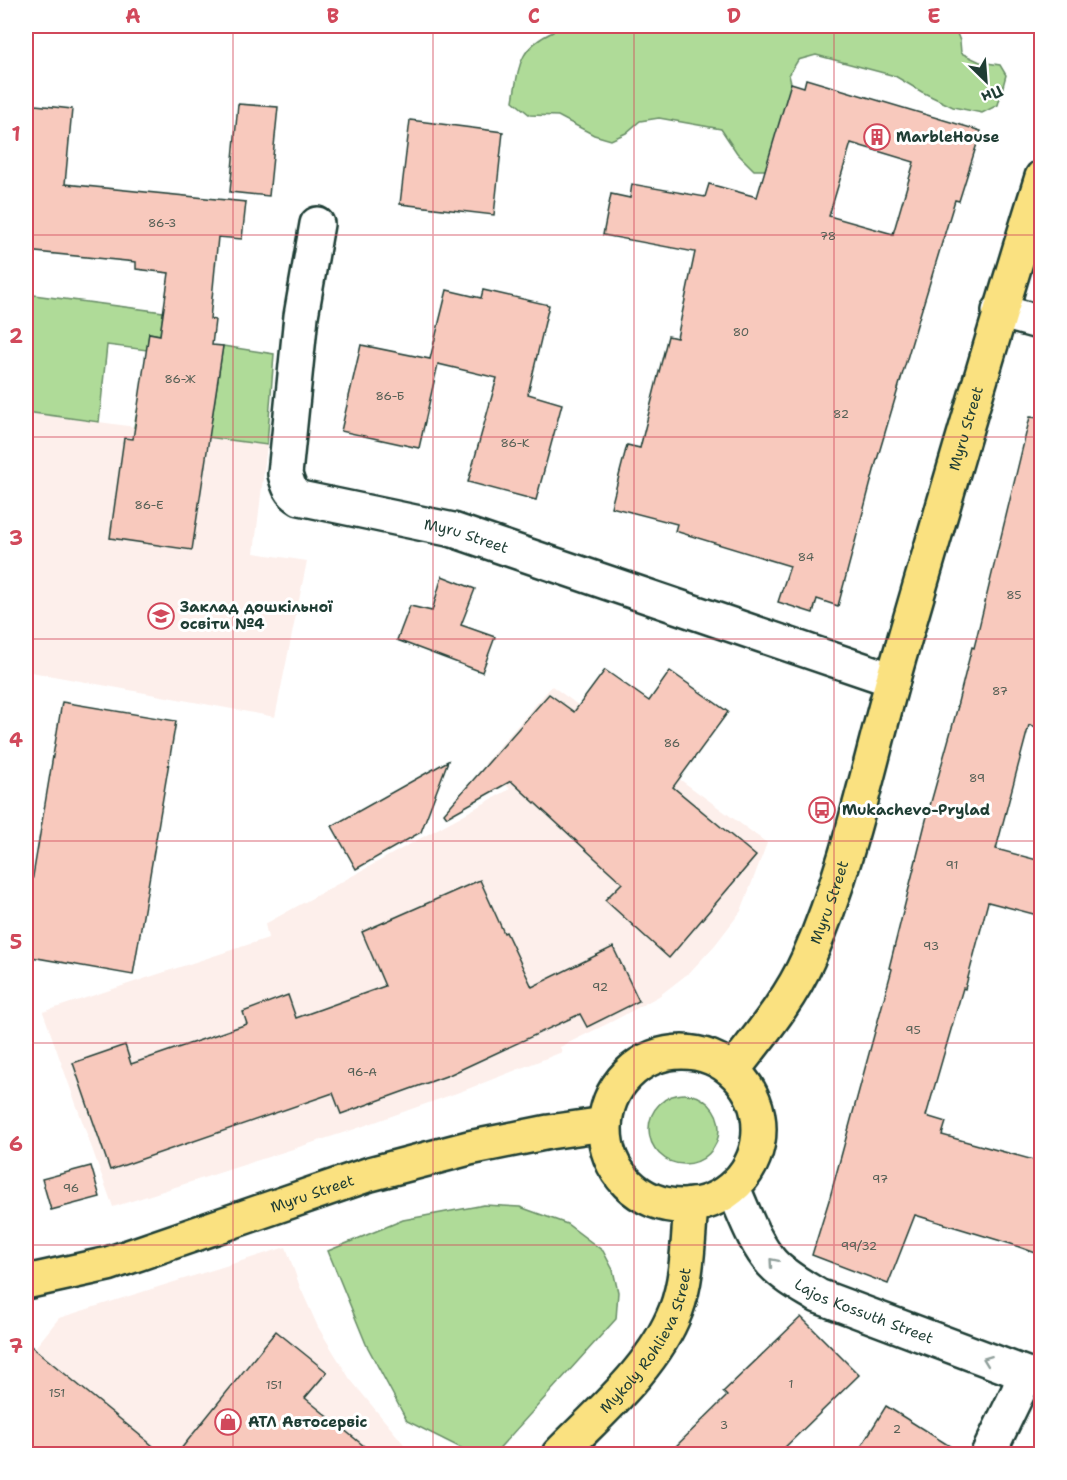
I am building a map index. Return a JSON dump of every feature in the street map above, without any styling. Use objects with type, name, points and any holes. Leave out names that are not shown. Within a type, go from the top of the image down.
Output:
[{"type":"main road","name":"Myru Street","points":[[733,1070],[775,1016],[807,962],[835,889],[999,311],[1041,177]]},
{"type":"main road","points":[[677,1052],[702,1055],[733,1070],[745,1081],[756,1102],[760,1125],[758,1149],[748,1170],[733,1188],[713,1200],[691,1205],[666,1204],[644,1195],[625,1180],[612,1160],[605,1124],[607,1106],[614,1089],[630,1070],[652,1057],[677,1052]]},
{"type":"main road","name":"Myru Street","points":[[26,1282],[108,1264],[370,1174],[469,1148],[549,1132],[605,1124]]},
{"type":"main road","name":"Mykoly Rohlieva Street","points":[[559,1455],[639,1371],[667,1331],[677,1307],[691,1205]]},
{"type":"street","name":"Myru Street","points":[[317,224],[301,316],[285,474],[293,494],[300,498],[453,530],[893,680]]},
{"type":"street","points":[[999,311],[1041,323]]},
{"type":"street","name":"Lajos Kossuth Street","points":[[733,1188],[754,1234],[772,1262],[790,1279],[818,1296],[1033,1377]]},
{"type":"street","points":[[988,1455],[1018,1392],[1033,1377]]},
{"type":"shaded area","name":"Заклад дошкільної освіти №4","points":[[26,412],[267,445],[254,553],[307,561],[275,717],[26,671]]},
{"type":"shaded area","points":[[552,686],[767,843],[741,911],[715,945],[690,972],[659,996],[560,1047],[562,1052],[355,1129],[113,1207],[43,1012],[268,938],[265,924],[510,789],[485,763]]},
{"type":"shaded area","points":[[286,1247],[300,1287],[318,1327],[350,1379],[412,1454],[26,1454],[26,1359],[59,1318]]},
{"type":"green space","points":[[554,26],[954,26],[960,41],[961,53],[980,62],[1000,65],[1006,75],[998,105],[982,113],[953,107],[895,76],[816,55],[798,60],[789,75],[791,83],[777,170],[754,170],[737,153],[721,129],[659,118],[640,121],[626,133],[611,140],[594,135],[558,116],[530,115],[513,101],[519,68],[527,52],[541,38],[553,32]]},
{"type":"green space","points":[[26,294],[163,312],[160,335],[149,333],[147,350],[107,345],[99,422],[26,412]]},
{"type":"green space","points":[[223,346],[274,354],[267,445],[134,427],[138,408],[212,419]]},
{"type":"green space","points":[[691,1094],[704,1100],[713,1109],[717,1115],[719,1129],[717,1143],[709,1154],[698,1162],[677,1164],[659,1154],[651,1143],[649,1122],[659,1104],[670,1096]]},
{"type":"green space","points":[[484,1205],[520,1207],[567,1224],[603,1251],[613,1270],[618,1292],[616,1319],[494,1454],[473,1454],[407,1421],[366,1344],[328,1251],[403,1220]]},
{"type":"building","points":[[806,79],[981,131],[959,201],[955,200],[917,325],[876,463],[838,606],[817,599],[813,613],[778,602],[790,566],[675,531],[677,524],[611,507],[627,445],[640,448],[668,336],[677,338],[695,252],[603,235],[611,194],[630,198],[632,184],[705,197],[709,184],[757,197],[791,83],[804,87]],"holes":[[[851,143],[914,162],[893,234],[829,216]]]},
{"type":"building","points":[[26,104],[72,109],[65,184],[246,202],[242,239],[218,237],[210,319],[215,320],[212,345],[223,346],[192,550],[110,538],[124,438],[133,439],[149,333],[160,335],[169,273],[136,269],[136,262],[26,251]]},
{"type":"building","points":[[238,104],[278,107],[269,196],[230,192]]},
{"type":"building","points":[[410,120],[503,132],[494,215],[400,204]]},
{"type":"building","points":[[447,290],[481,298],[483,290],[549,305],[528,394],[562,404],[536,500],[468,482],[497,378],[438,364],[419,448],[341,431],[361,345],[430,359]]},
{"type":"building","points":[[1030,417],[1041,418],[1041,728],[1029,725],[996,849],[1041,861],[1041,916],[988,902],[965,989],[963,988],[926,1116],[946,1122],[942,1135],[1041,1162],[1041,1255],[915,1215],[888,1284],[812,1255],[892,969],[889,968],[926,820],[972,647],[974,648]]},
{"type":"building","points":[[442,576],[475,589],[461,625],[495,637],[482,672],[397,640],[410,606],[432,611]]},
{"type":"building","points":[[605,670],[649,701],[670,671],[728,712],[673,787],[756,856],[669,958],[605,900],[622,883],[511,781],[447,817],[444,813],[549,694],[574,712]]},
{"type":"building","points":[[62,702],[176,721],[133,975],[26,956],[26,918]]},
{"type":"building","points":[[448,761],[421,832],[356,869],[332,826]]},
{"type":"building","points":[[480,880],[532,987],[613,947],[639,1001],[587,1027],[580,1014],[449,1075],[341,1114],[333,1093],[110,1170],[73,1063],[125,1045],[131,1064],[247,1024],[243,1012],[288,995],[296,1018],[385,986],[362,932]]},
{"type":"building","points":[[91,1166],[100,1197],[51,1210],[42,1179]]},
{"type":"building","points":[[801,1317],[859,1375],[777,1455],[667,1455],[727,1396],[723,1392]]},
{"type":"building","points":[[276,1331],[327,1372],[305,1398],[375,1455],[176,1455]]},
{"type":"building","points":[[26,1342],[164,1455],[26,1455]]},
{"type":"building","points":[[886,1406],[964,1455],[856,1455]]},
{"type":"place","name":"MarbleHouse","points":[[877,137]]},
{"type":"place","name":"Заклад дошкільної освіти №4","points":[[161,616]]},
{"type":"place","name":"Mukachevo-Prylad","points":[[822,810]]},
{"type":"place","name":"АТЛ Автосервіс","points":[[228,1422]]}]
